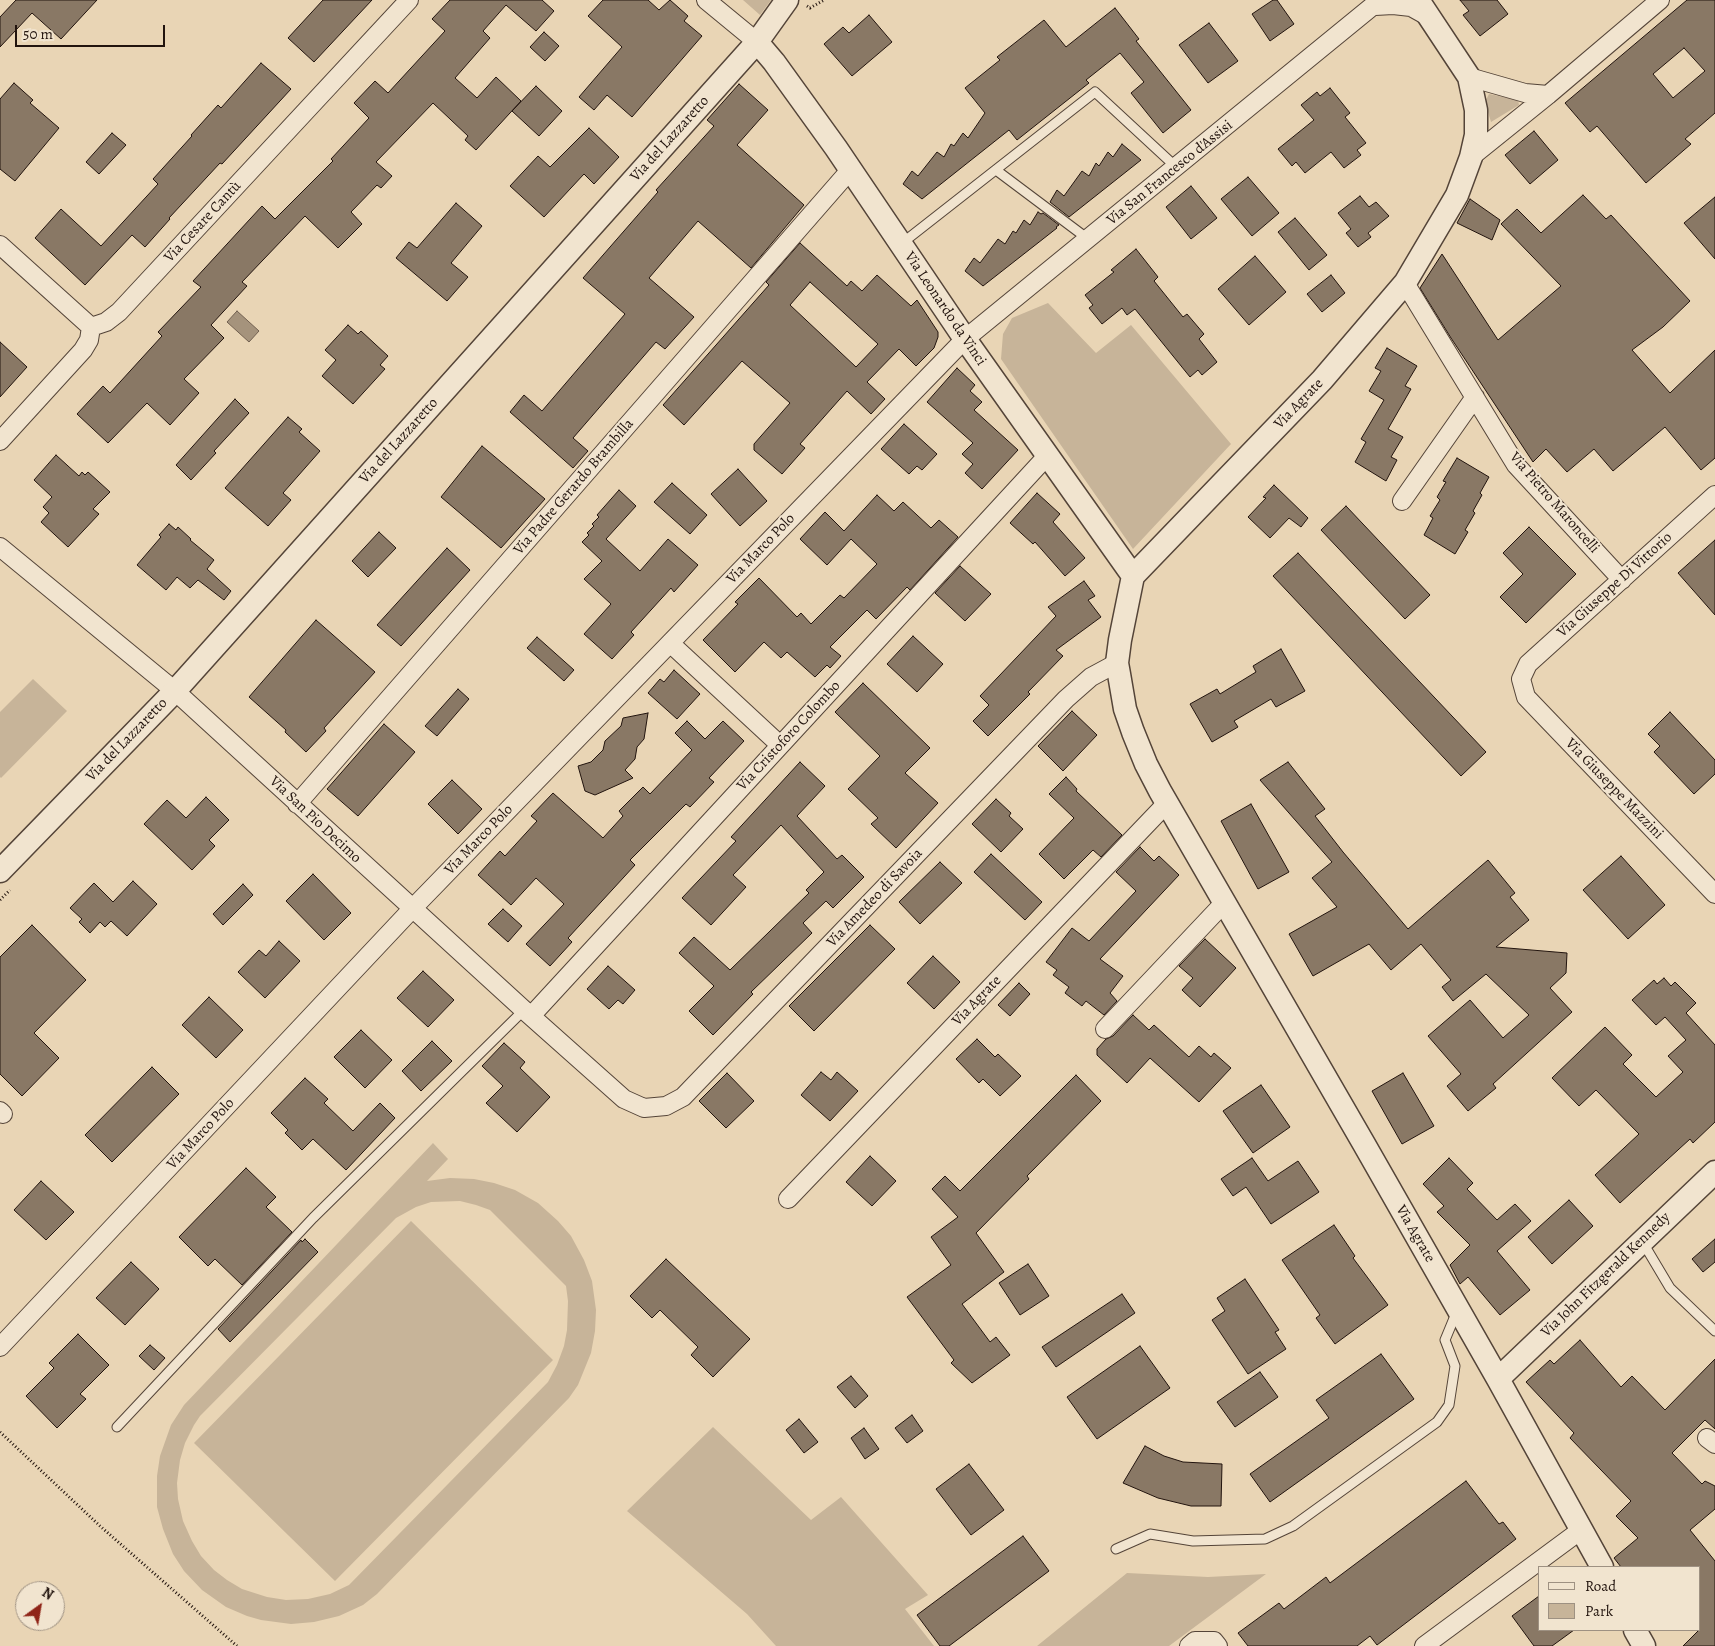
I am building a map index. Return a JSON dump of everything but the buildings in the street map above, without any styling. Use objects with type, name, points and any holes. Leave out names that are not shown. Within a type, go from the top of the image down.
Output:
[{"type":"street","name":"Via Cesare Cantù","points":[[91,327],[106,322],[119,312],[409,0]]},
{"type":"street","points":[[706,0],[757,42]]},
{"type":"street","name":"Via del Lazzaretto","points":[[0,871],[175,691],[757,42],[787,0]]},
{"type":"street","points":[[1471,157],[1548,95],[1660,0]]},
{"type":"street","points":[[1378,3],[1424,9]]},
{"type":"street","name":"Via San Francesco d'Assisi","points":[[965,339],[1378,3]]},
{"type":"street","name":"Via Agrate","points":[[1424,9],[1468,77],[1476,110],[1476,135],[1471,157],[1457,195],[1405,283],[1322,380],[1133,576],[1117,663],[1120,686],[1129,720],[1146,764],[1224,904],[1498,1379],[1601,1566]]},
{"type":"street","name":"Via Leonardo da Vinci","points":[[757,42],[774,62],[851,169],[965,339],[1133,576]]},
{"type":"street","points":[[1468,77],[1525,93],[1548,95]]},
{"type":"street","name":"Via Padre Gerardo Brambilla","points":[[297,804],[851,169]]},
{"type":"street","points":[[0,245],[91,327],[89,340],[83,350],[0,441]]},
{"type":"street","name":"Via Pietro Maroncelli","points":[[1405,283],[1516,464],[1622,580]]},
{"type":"street","name":"Via Marco Polo","points":[[0,1347],[412,909],[965,339]]},
{"type":"street","points":[[1402,501],[1475,397]]},
{"type":"street","name":"Via Cristoforo Colombo","points":[[528,1013],[780,745],[1047,456]]},
{"type":"street","name":"Via Giuseppe Di Vittorio","points":[[1521,679],[1528,664],[1715,495]]},
{"type":"street","name":"Via San Pio Decimo","points":[[0,547],[175,691],[412,909],[624,1099]]},
{"type":"street","points":[[670,643],[780,745]]},
{"type":"street","name":"Via Amedeo di Savoia","points":[[624,1099],[644,1108],[666,1106],[683,1097],[1066,699],[1091,677],[1117,663]]},
{"type":"street","name":"Via Giuseppe Mazzini","points":[[1521,679],[1526,697],[1711,881]]},
{"type":"street","name":"Via Agrate","points":[[788,1199],[1167,803]]},
{"type":"street","points":[[1105,1028],[1224,904]]},
{"type":"street","name":"Via John Fitzgerald Kennedy","points":[[1498,1379],[1715,1172]]},
{"type":"street","points":[[1424,1646],[1581,1530]]},
{"type":"street","points":[[1636,1631],[1644,1646]]},
{"type":"street","points":[[1189,1646],[1195,1641],[1214,1641],[1218,1646]]},
{"type":"lane","points":[[901,244],[1095,92],[1176,167]]},
{"type":"lane","points":[[996,170],[1088,239]]},
{"type":"lane","points":[[117,1427],[314,1218],[528,1013]]},
{"type":"lane","points":[[1642,1241],[1670,1288],[1715,1331]]},
{"type":"lane","points":[[1116,1549],[1150,1534],[1194,1541],[1264,1539],[1293,1526],[1437,1422],[1449,1406],[1456,1366],[1446,1340],[1458,1309]]},
{"type":"path","points":[[810,8],[824,0]]},
{"type":"path","points":[[0,1432],[63,1493],[237,1646]]},
{"type":"green space","points":[[743,0],[771,0],[760,15]]},
{"type":"green space","points":[[1489,94],[1518,100],[1519,105],[1491,122],[1485,102]]},
{"type":"green space","points":[[1048,303],[1096,353],[1131,325],[1231,444],[1133,549],[1001,359],[1003,334],[1012,318]]},
{"type":"green space","points":[[33,679],[67,711],[1,778],[0,712]]},
{"type":"green space","points":[[433,1143],[448,1159],[427,1181],[450,1178],[474,1179],[515,1190],[538,1203],[571,1236],[584,1260],[592,1281],[596,1310],[591,1353],[578,1385],[569,1398],[377,1594],[363,1605],[339,1616],[314,1622],[291,1624],[247,1616],[226,1607],[202,1590],[184,1571],[173,1554],[163,1529],[157,1507],[157,1476],[160,1456],[171,1425],[184,1405]],"holes":[[[460,1201],[490,1210],[566,1286],[568,1301],[567,1330],[564,1346],[548,1382],[349,1585],[330,1594],[308,1599],[286,1600],[267,1597],[242,1589],[227,1580],[201,1556],[183,1521],[178,1499],[177,1483],[180,1460],[185,1443],[194,1425],[200,1416],[396,1218],[416,1207],[431,1202]]]},
{"type":"green space","points":[[411,1221],[553,1360],[335,1581],[194,1443]]},
{"type":"green space","points":[[713,1427],[811,1520],[841,1497],[928,1595],[905,1609],[934,1646],[776,1646],[747,1614],[627,1511]]},
{"type":"green space","points":[[1127,1573],[1208,1577],[1266,1574],[1169,1646],[1037,1646]]},
{"type":"shaded area","points":[[237,311],[259,331],[249,342],[227,322]]}]
